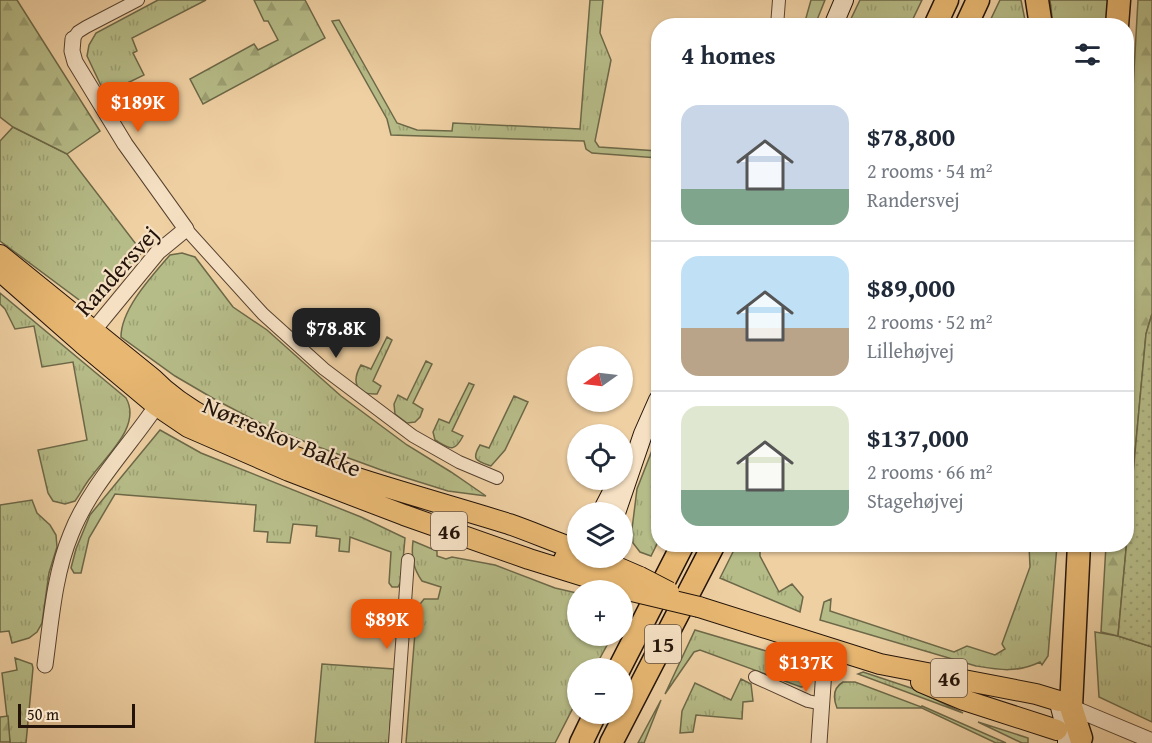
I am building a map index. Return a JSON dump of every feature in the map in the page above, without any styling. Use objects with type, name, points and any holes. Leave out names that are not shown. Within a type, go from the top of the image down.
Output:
[{"type":"highway","points":[[939,18],[947,0]]},
{"type":"highway","points":[[970,18],[978,0]]},
{"type":"highway","points":[[1037,0],[1040,18]]},
{"type":"highway","points":[[1118,18],[1119,0]]},
{"type":"highway","name":"15","points":[[625,658],[679,552]]},
{"type":"highway","name":"15","points":[[611,743],[710,552]]},
{"type":"highway","points":[[1071,552],[1072,739]]},
{"type":"highway","points":[[1071,707],[1078,552]]},
{"type":"highway","points":[[1071,707],[1091,552]]},
{"type":"highway","points":[[581,743],[591,724]]},
{"type":"main road","points":[[836,18],[844,0]]},
{"type":"main road","name":"Nørreskov Bakke","points":[[0,255],[88,337],[161,399],[188,427],[316,481],[498,549],[567,557]]},
{"type":"main road","name":"Nørreskov Bakke","points":[[0,271],[88,337]]},
{"type":"main road","name":"Nørreskov Bakke","points":[[161,399],[246,438],[300,459],[510,525],[567,551]]},
{"type":"main road","points":[[620,502],[651,416]]},
{"type":"main road","points":[[633,452],[643,434]]},
{"type":"main road","name":"Nørreskov Bakke","points":[[604,568],[636,584],[702,608],[829,649],[880,664],[1036,694],[1071,707]]},
{"type":"main road","name":"Nørreskov Bakke","points":[[880,664],[964,700],[1034,721],[1072,739]]},
{"type":"street","points":[[73,39],[86,27],[138,0]]},
{"type":"street","points":[[778,18],[779,0]]},
{"type":"street","name":"Randersvej","points":[[73,39],[72,51],[75,62],[125,144],[186,229],[263,314],[324,369],[413,436],[459,462],[497,478]]},
{"type":"street","name":"Randersvej","points":[[88,337],[158,252],[186,229]]},
{"type":"street","points":[[45,665],[58,576],[71,534],[92,495],[161,399]]},
{"type":"street","points":[[395,743],[408,560]]},
{"type":"street","points":[[819,743],[824,670],[829,649]]},
{"type":"street","points":[[755,677],[808,701],[822,704]]},
{"type":"street","points":[[1071,707],[1152,741]]},
{"type":"green space","points":[[0,0],[17,0],[100,131],[67,154],[13,127],[0,117]]},
{"type":"green space","points":[[158,0],[206,0],[132,38],[137,51],[133,53],[144,75],[105,94],[87,56],[89,45],[96,33]]},
{"type":"green space","points":[[254,0],[305,0],[325,38],[203,104],[190,79],[254,44],[258,50],[278,40],[268,21],[264,21]]},
{"type":"green space","points":[[590,0],[603,0],[600,33],[611,60],[595,141],[599,147],[651,151],[651,157],[592,153],[586,149],[584,141],[391,135],[387,119],[332,21],[339,20],[397,123],[417,130],[452,131],[453,123],[580,129]]},
{"type":"green space","points":[[811,0],[825,0],[818,18],[806,18]]},
{"type":"green space","points":[[860,0],[922,0],[913,18],[851,18]]},
{"type":"green space","points":[[1000,0],[1021,0],[1025,18],[991,18]]},
{"type":"green space","points":[[1050,0],[1113,0],[1112,18],[1052,18]]},
{"type":"green space","points":[[1138,0],[1152,0],[1152,314],[1146,334],[1134,463],[1134,71]]},
{"type":"green space","points":[[13,127],[67,154],[142,252],[111,291],[96,303],[82,302],[0,241],[0,141]]},
{"type":"green space","points":[[182,253],[195,257],[233,307],[267,330],[341,396],[407,445],[486,496],[448,491],[384,471],[260,423],[175,376],[121,337],[126,315],[139,293],[170,255]]},
{"type":"green space","points":[[0,293],[126,398],[130,409],[126,430],[75,501],[65,504],[53,501],[48,493],[38,450],[87,440],[73,362],[42,367],[34,326],[15,329],[0,304]]},
{"type":"green space","points":[[1152,314],[1152,647],[1118,636],[1126,552],[1134,552],[1134,463],[1146,334]]},
{"type":"green space","points":[[387,337],[392,340],[373,381],[381,386],[377,394],[364,392],[357,386],[358,371],[361,365],[371,369]]},
{"type":"green space","points":[[426,361],[432,364],[413,403],[423,409],[415,422],[407,423],[395,414],[394,404],[398,395],[407,400]]},
{"type":"green space","points":[[469,383],[474,385],[452,431],[463,436],[457,445],[451,448],[435,440],[433,432],[439,419],[449,423]]},
{"type":"green space","points":[[514,396],[528,402],[505,450],[491,466],[479,461],[476,459],[477,450],[480,445],[489,448]]},
{"type":"green space","points":[[160,430],[201,453],[361,517],[405,538],[401,582],[398,587],[392,587],[389,583],[391,552],[350,537],[349,552],[339,551],[340,539],[316,536],[317,526],[293,524],[290,543],[267,542],[268,532],[254,531],[256,505],[115,494],[89,538],[81,573],[74,573],[71,568],[76,549],[90,515]]},
{"type":"green space","points":[[651,453],[651,552],[653,552],[651,556],[640,552],[633,543],[637,489]]},
{"type":"green space","points":[[32,500],[37,513],[50,525],[56,535],[57,547],[49,573],[42,623],[37,632],[29,638],[12,643],[9,631],[0,632],[0,505]]},
{"type":"green space","points":[[413,541],[437,551],[437,556],[446,559],[452,557],[495,565],[567,591],[567,646],[607,646],[600,658],[567,658],[567,720],[555,743],[406,743],[417,608],[424,599],[438,599],[441,587],[422,581],[413,562]]},
{"type":"green space","points":[[733,552],[760,552],[779,592],[792,584],[803,597],[800,612],[720,578]]},
{"type":"green space","points":[[1029,552],[1056,552],[1048,656],[1042,665],[1040,662],[1024,668],[1008,670],[976,666],[820,620],[824,602],[831,599],[830,611],[954,652],[967,646],[995,655],[1005,649],[1002,644],[1030,567]]},
{"type":"green space","points":[[1106,552],[1126,552],[1118,636],[1101,632]]},
{"type":"green space","points":[[392,604],[399,606],[397,633],[393,637],[388,636],[386,632],[389,606]]},
{"type":"green space","points":[[695,630],[810,664],[812,681],[801,687],[700,650],[694,652],[665,694]]},
{"type":"green space","points":[[1095,632],[1118,636],[1152,647],[1152,722],[1099,697]]},
{"type":"green space","points":[[15,658],[32,664],[33,668],[26,743],[10,743],[2,673],[17,670]]},
{"type":"green space","points":[[322,664],[394,669],[389,743],[315,743]]},
{"type":"green space","points":[[863,672],[914,689],[963,713],[858,674]]},
{"type":"green space","points":[[741,679],[751,684],[753,701],[743,702],[742,719],[696,715],[693,732],[680,733],[682,711],[695,683],[731,700]]},
{"type":"green space","points":[[843,682],[855,682],[922,706],[1006,743],[996,743],[922,708],[837,708],[835,694],[837,687]]},
{"type":"green space","points":[[661,700],[644,743],[638,743]]},
{"type":"green space","points":[[8,716],[10,742],[0,742],[0,717]]},
{"type":"green space","points":[[978,722],[1028,738],[1028,743],[1022,743]]}]
